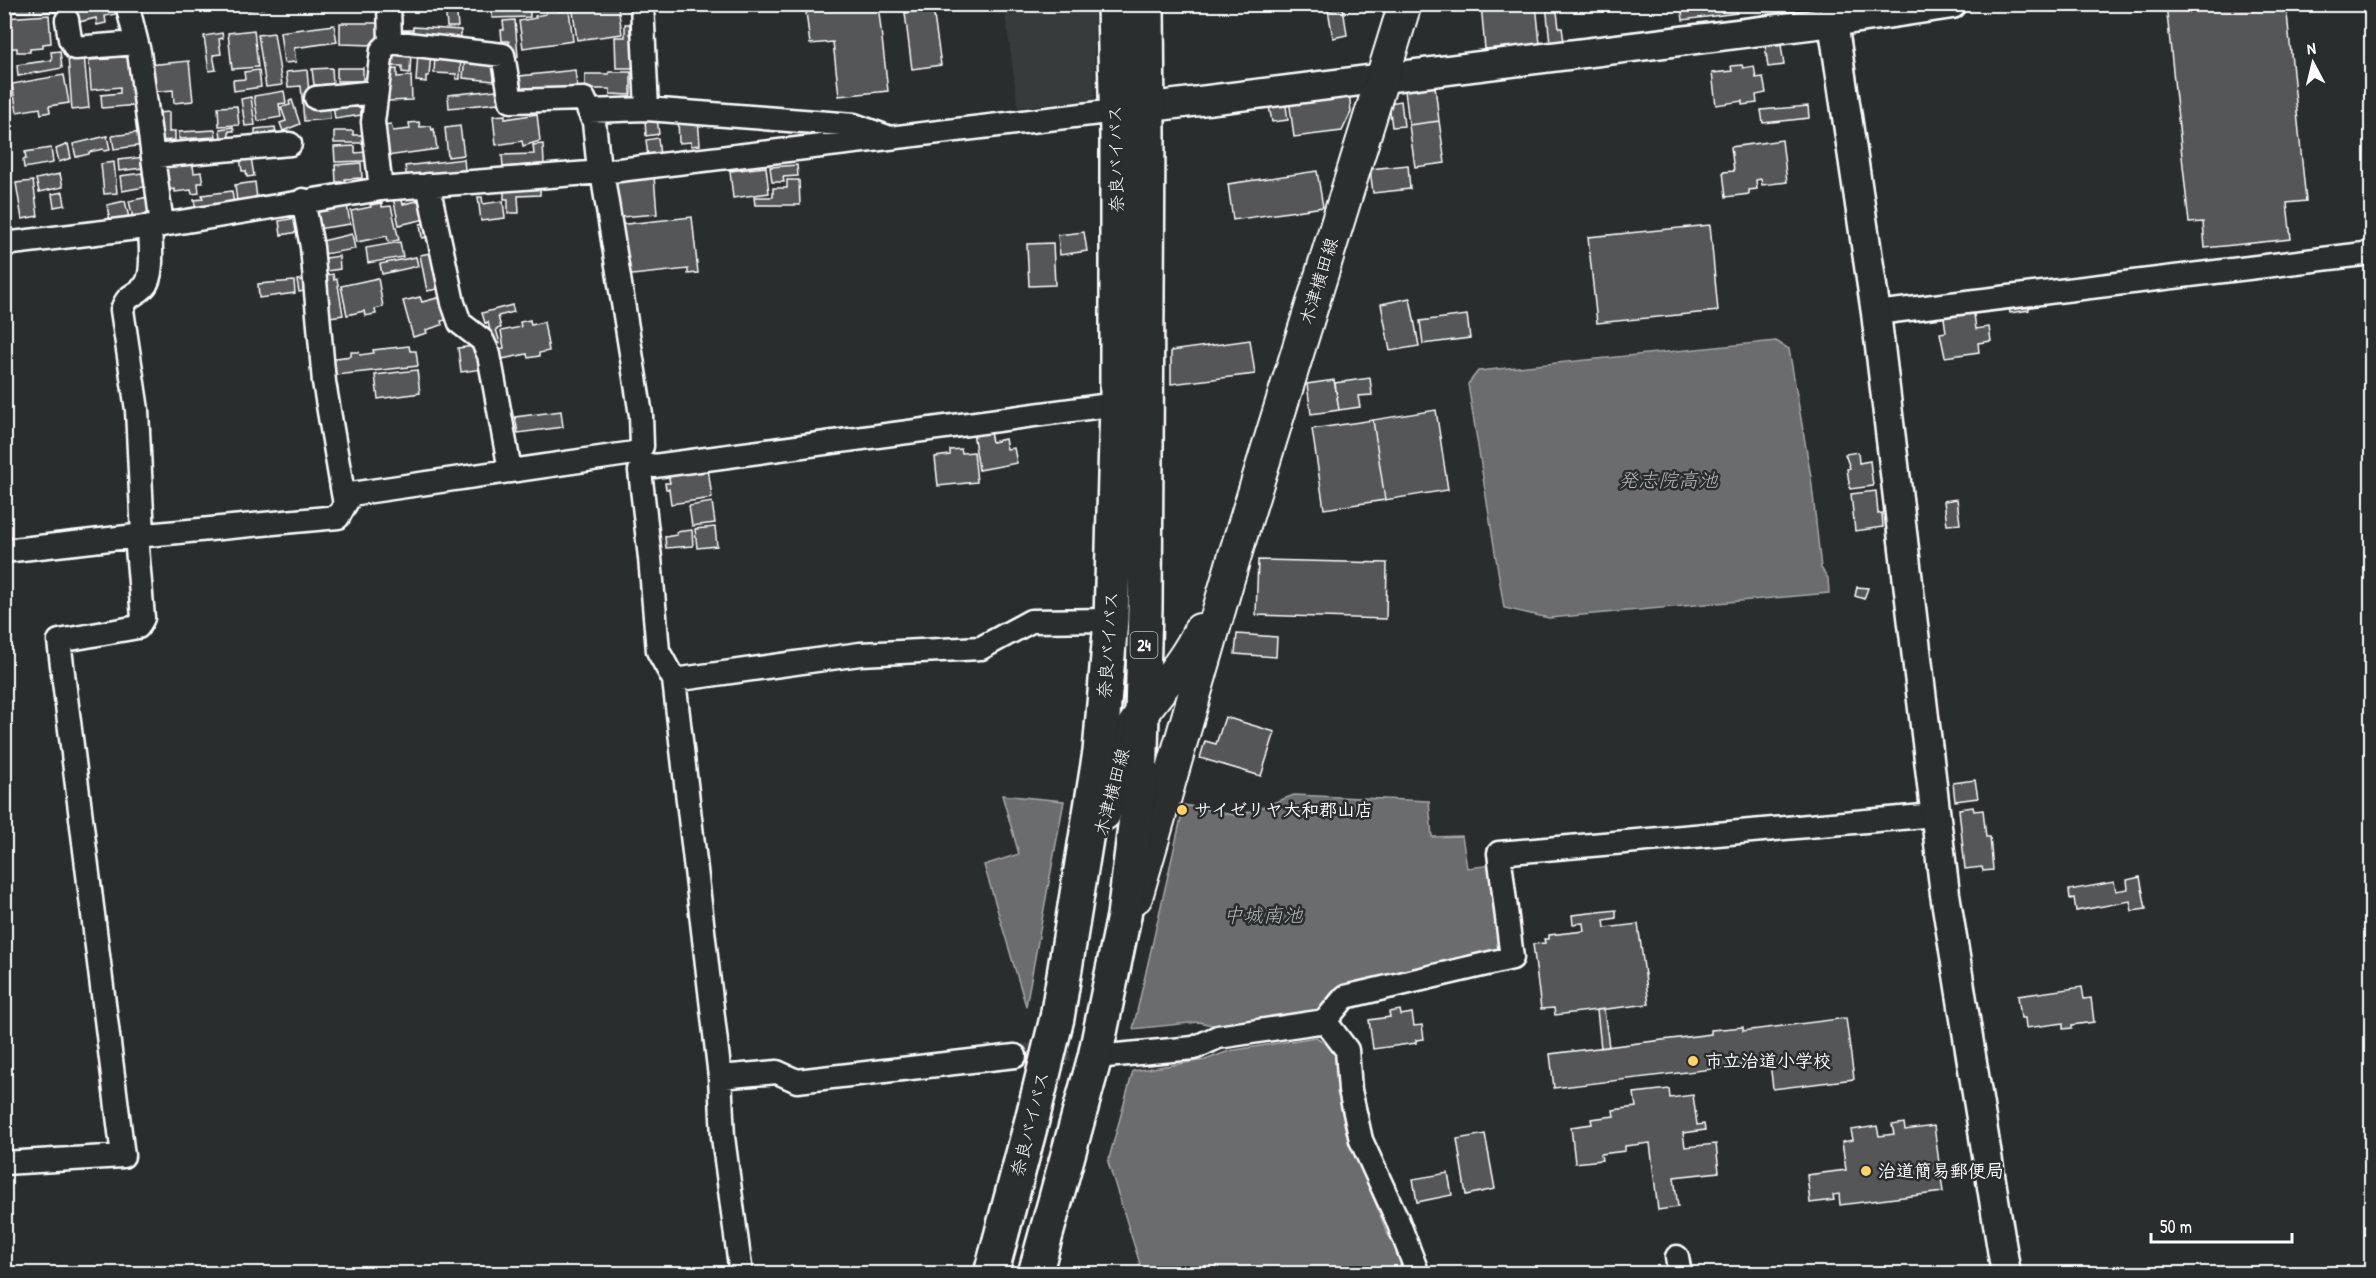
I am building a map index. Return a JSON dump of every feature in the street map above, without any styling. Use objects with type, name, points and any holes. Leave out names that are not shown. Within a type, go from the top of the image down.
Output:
[{"type":"highway","name":"奈良バイパス","points":[[991,1274],[1057,1018],[1100,752],[1111,620],[1116,404],[1114,4]]},
{"type":"highway","name":"奈良バイパス","points":[[1035,1274],[1095,1057],[1124,916],[1140,785],[1143,712],[1147,4]]},
{"type":"main road","name":"木津横田線","points":[[1124,916],[1136,898],[1234,558],[1405,4]]},
{"type":"main road","name":"木津横田線","points":[[1076,908],[1098,842],[1119,751],[1143,712],[1190,652],[1234,558]]},
{"type":"street","points":[[4,1162],[123,1156],[59,641],[138,627],[143,618],[137,410],[122,310],[126,298],[145,286],[150,274],[156,225],[153,156],[136,43],[127,4]]},
{"type":"street","points":[[381,189],[373,122],[382,50],[390,42],[389,4]]},
{"type":"street","points":[[642,4],[647,109]]},
{"type":"street","points":[[4,244],[156,225],[381,189],[601,171],[1148,108],[1833,22],[1952,4]]},
{"type":"street","points":[[67,20],[70,39],[75,48],[136,43]]},
{"type":"street","points":[[1833,22],[1876,313],[1947,906],[2006,1274]]},
{"type":"street","points":[[390,42],[504,55],[511,101],[584,99],[594,123],[640,415],[642,446],[638,458],[658,651],[674,680],[720,1077],[723,1137],[741,1274]]},
{"type":"street","points":[[316,98],[376,92]]},
{"type":"street","points":[[590,111],[647,109],[854,125],[889,138]]},
{"type":"street","points":[[153,156],[290,144]]},
{"type":"street","points":[[428,185],[453,303],[460,324],[482,340],[489,355],[510,470]]},
{"type":"street","points":[[303,200],[312,247],[324,382],[345,504]]},
{"type":"street","points":[[1876,313],[2372,253]]},
{"type":"street","points":[[4,551],[140,535],[338,517],[351,494],[510,470],[638,458],[654,466],[1116,404]]},
{"type":"street","points":[[674,680],[860,654],[981,648],[1031,621],[1111,620]]},
{"type":"street","points":[[1129,1044],[1218,1037],[1325,1021],[1345,997],[1512,958],[1499,853],[1935,815]]},
{"type":"street","points":[[1325,1021],[1347,1050],[1350,1090],[1361,1140],[1397,1219],[1418,1274]]},
{"type":"street","points":[[1095,1057],[1194,1048],[1218,1037]]},
{"type":"street","points":[[720,1077],[777,1072],[797,1081],[1015,1056]]},
{"type":"shaded area","points":[[1004,5],[1094,5],[1095,100],[1018,107]]},
{"type":"water","name":"発志院高池","points":[[1776,341],[1789,349],[1811,477],[1821,568],[1828,578],[1829,593],[1549,618],[1504,608],[1468,384],[1478,371]]},
{"type":"water","points":[[1002,795],[1064,801],[1026,1006],[984,865],[1019,854]]},
{"type":"water","name":"中城南池","points":[[1294,795],[1429,801],[1432,837],[1462,836],[1467,868],[1494,865],[1501,955],[1335,989],[1315,1013],[1220,1027],[1199,1022],[1133,1029],[1184,805],[1238,816]]},
{"type":"water","points":[[1316,1037],[1336,1050],[1356,1152],[1387,1233],[1407,1263],[1409,1273],[1166,1274],[1141,1267],[1108,1162],[1133,1071],[1205,1060],[1229,1051]]},
{"type":"building","points":[[4,4],[30,4],[31,12],[4,12]]},
{"type":"building","points":[[35,4],[67,4],[67,12],[34,12]]},
{"type":"building","points":[[71,4],[114,4],[116,14],[105,16],[106,23],[97,25],[96,18],[75,23]]},
{"type":"building","points":[[242,4],[263,4],[264,8],[248,10],[248,7],[242,8]]},
{"type":"building","points":[[445,4],[456,4],[458,27],[447,27]]},
{"type":"building","points":[[530,4],[530,17],[492,18],[492,5]]},
{"type":"building","points":[[545,4],[558,4],[559,11],[569,10],[573,41],[523,48],[519,21],[546,14]]},
{"type":"building","points":[[572,4],[602,4],[603,8],[618,6],[622,34],[577,40]]},
{"type":"building","points":[[818,4],[878,4],[888,91],[839,96],[833,42],[810,44],[806,12],[819,10]]},
{"type":"building","points":[[904,4],[933,4],[933,9],[905,13]]},
{"type":"building","points":[[1481,4],[1536,4],[1540,44],[1485,49]]},
{"type":"building","points":[[1546,4],[1556,4],[1559,28],[1562,28],[1564,42],[1550,44]]},
{"type":"building","points":[[1681,4],[1736,4],[1737,13],[1683,20]]},
{"type":"building","points":[[2166,4],[2286,4],[2306,201],[2287,203],[2291,239],[2205,248],[2203,222],[2189,223]]},
{"type":"building","points":[[1343,8],[1347,35],[1333,38],[1328,10]]},
{"type":"building","points":[[933,9],[941,65],[912,69],[905,13]]},
{"type":"building","points":[[49,15],[51,43],[43,44],[43,48],[30,49],[30,52],[17,52],[17,48],[4,48],[4,18]]},
{"type":"building","points":[[515,20],[518,57],[510,57],[509,41],[502,41],[501,30],[504,30],[503,21]]},
{"type":"building","points":[[340,23],[380,23],[380,40],[374,40],[374,45],[340,44]]},
{"type":"building","points":[[625,24],[630,24],[630,34],[633,34],[634,68],[616,68],[615,37],[625,37]]},
{"type":"building","points":[[334,25],[337,42],[294,48],[296,62],[284,63],[280,32]]},
{"type":"building","points":[[413,27],[461,30],[460,42],[403,39],[404,30],[413,30]]},
{"type":"building","points":[[254,30],[258,67],[232,69],[228,33]]},
{"type":"building","points":[[222,33],[223,38],[219,39],[221,54],[213,55],[216,70],[209,71],[204,36]]},
{"type":"building","points":[[274,33],[282,85],[266,87],[258,35]]},
{"type":"building","points":[[1776,43],[1777,46],[1781,45],[1784,65],[1768,67],[1765,45]]},
{"type":"building","points":[[60,51],[62,68],[18,76],[17,65],[52,60],[51,52]]},
{"type":"building","points":[[390,51],[411,52],[410,73],[402,72],[402,66],[390,66]]},
{"type":"building","points":[[418,52],[431,53],[429,76],[426,76],[426,82],[416,81]]},
{"type":"building","points":[[121,53],[121,56],[130,55],[139,105],[102,108],[101,95],[120,93],[120,87],[91,90],[89,60],[109,59],[109,54]]},
{"type":"building","points":[[435,54],[461,56],[460,79],[456,79],[456,74],[434,73]]},
{"type":"building","points":[[84,55],[89,108],[72,110],[68,57]]},
{"type":"building","points":[[465,55],[497,58],[494,81],[463,78]]},
{"type":"building","points":[[189,61],[193,101],[174,103],[173,90],[151,92],[148,65]]},
{"type":"building","points":[[1742,65],[1743,68],[1754,66],[1756,78],[1763,77],[1766,93],[1756,95],[1757,103],[1742,105],[1742,101],[1716,105],[1712,73],[1732,71],[1731,66]]},
{"type":"building","points":[[332,68],[333,84],[314,85],[312,69]]},
{"type":"building","points":[[337,68],[363,68],[363,81],[337,81]]},
{"type":"building","points":[[397,69],[397,77],[411,76],[412,100],[388,101],[387,70]]},
{"type":"building","points":[[259,70],[261,87],[234,91],[233,80],[245,79],[244,72]]},
{"type":"building","points":[[307,70],[310,106],[329,104],[330,119],[304,121],[301,86],[288,87],[286,72]]},
{"type":"building","points":[[575,70],[577,86],[522,93],[520,76]]},
{"type":"building","points":[[609,72],[631,72],[631,95],[610,94],[610,89],[585,89],[585,74],[609,74]]},
{"type":"building","points":[[64,75],[69,103],[49,106],[50,112],[41,114],[40,108],[17,112],[12,84]]},
{"type":"building","points":[[7,84],[12,112],[4,113],[4,85]]},
{"type":"building","points":[[1435,86],[1439,121],[1409,125],[1405,90]]},
{"type":"building","points":[[496,90],[498,103],[449,108],[448,95]]},
{"type":"building","points":[[1349,90],[1351,112],[1342,131],[1294,137],[1289,99]]},
{"type":"building","points":[[284,91],[286,103],[279,104],[281,117],[258,121],[254,96]]},
{"type":"building","points":[[251,97],[255,125],[245,126],[241,99]]},
{"type":"building","points":[[1285,99],[1288,120],[1272,122],[1268,101]]},
{"type":"building","points":[[292,100],[300,124],[283,131],[280,123],[286,121],[281,107],[290,105],[289,101]]},
{"type":"building","points":[[360,101],[361,115],[335,119],[333,105]]},
{"type":"building","points":[[1401,101],[1404,126],[1392,127],[1389,103]]},
{"type":"building","points":[[237,106],[239,125],[219,126],[218,107]]},
{"type":"building","points":[[1808,106],[1809,118],[1763,123],[1761,110]]},
{"type":"building","points":[[169,112],[169,132],[175,131],[175,140],[158,141],[157,113]]},
{"type":"building","points":[[537,114],[540,141],[523,146],[522,141],[496,145],[493,116],[505,115],[505,119]]},
{"type":"building","points":[[657,118],[659,134],[646,136],[645,119]]},
{"type":"building","points":[[698,118],[700,145],[691,146],[691,142],[679,143],[678,119]]},
{"type":"building","points":[[1439,121],[1445,163],[1415,167],[1409,125]]},
{"type":"building","points":[[419,122],[420,127],[431,126],[432,130],[434,129],[437,149],[387,156],[383,125],[391,124],[393,131],[410,129],[409,123]]},
{"type":"building","points":[[460,126],[464,155],[448,157],[445,128]]},
{"type":"building","points":[[233,127],[234,131],[229,131],[229,137],[221,138],[220,129]]},
{"type":"building","points":[[275,127],[276,132],[255,135],[255,129]]},
{"type":"building","points":[[215,130],[216,137],[179,139],[179,132]]},
{"type":"building","points":[[334,131],[353,131],[353,135],[364,135],[364,143],[334,143]]},
{"type":"building","points":[[142,132],[144,145],[114,149],[112,136]]},
{"type":"building","points":[[107,136],[110,150],[104,151],[103,149],[76,157],[73,144]]},
{"type":"building","points":[[658,138],[660,156],[648,157],[646,140]]},
{"type":"building","points":[[1782,140],[1787,182],[1762,185],[1761,179],[1756,180],[1757,189],[1749,190],[1749,194],[1726,197],[1723,172],[1734,171],[1731,147]]},
{"type":"building","points":[[68,144],[71,158],[59,162],[56,149]]},
{"type":"building","points":[[543,144],[544,164],[503,167],[502,155],[534,154],[533,145]]},
{"type":"building","points":[[355,146],[355,153],[366,152],[366,161],[335,162],[334,147]]},
{"type":"building","points":[[51,148],[53,163],[24,168],[25,152]]},
{"type":"building","points":[[145,157],[146,162],[141,163],[142,168],[119,171],[118,160]]},
{"type":"building","points":[[251,157],[254,176],[247,177],[246,171],[242,171],[240,158]]},
{"type":"building","points":[[192,159],[194,173],[201,172],[203,183],[198,183],[199,193],[192,194],[191,190],[175,192],[175,189],[165,190],[162,163]]},
{"type":"building","points":[[464,159],[465,170],[407,178],[405,166]]},
{"type":"building","points":[[114,162],[117,193],[104,194],[101,164]]},
{"type":"building","points":[[361,163],[362,178],[336,182],[335,165]]},
{"type":"building","points":[[797,165],[798,176],[783,177],[784,182],[772,182],[770,167]]},
{"type":"building","points":[[1408,165],[1410,189],[1373,193],[1370,169]]},
{"type":"building","points":[[766,167],[769,193],[733,198],[730,171]]},
{"type":"building","points":[[1317,171],[1323,207],[1233,220],[1228,184]]},
{"type":"building","points":[[142,173],[144,187],[122,191],[120,176]]},
{"type":"building","points":[[60,174],[63,187],[39,192],[36,179]]},
{"type":"building","points":[[654,176],[657,214],[621,217],[621,213],[615,213],[613,179]]},
{"type":"building","points":[[787,180],[799,180],[800,205],[755,205],[754,197],[773,197],[773,188],[787,188]]},
{"type":"building","points":[[33,181],[38,216],[22,219],[16,183]]},
{"type":"building","points":[[255,182],[257,199],[237,202],[235,185]]},
{"type":"building","points":[[540,184],[540,195],[518,196],[519,213],[508,213],[508,199],[504,199],[504,186]]},
{"type":"building","points":[[232,191],[234,205],[196,210],[194,200],[203,199],[202,195]]},
{"type":"building","points":[[63,192],[65,205],[54,207],[52,194]]},
{"type":"building","points":[[148,197],[152,214],[133,218],[129,201]]},
{"type":"building","points":[[401,197],[403,204],[426,199],[430,218],[399,225],[393,198]]},
{"type":"building","points":[[478,197],[482,197],[483,204],[503,201],[505,218],[481,221]]},
{"type":"building","points":[[125,201],[129,218],[110,222],[107,205]]},
{"type":"building","points":[[382,203],[382,207],[391,206],[399,240],[388,242],[387,236],[357,242],[351,211]]},
{"type":"building","points":[[347,204],[350,224],[317,229],[314,212]]},
{"type":"building","points":[[300,217],[303,231],[281,235],[279,221]]},
{"type":"building","points":[[692,217],[698,273],[688,274],[688,269],[623,276],[617,225]]},
{"type":"building","points":[[430,222],[433,236],[422,238],[420,224]]},
{"type":"building","points":[[1710,225],[1718,311],[1597,323],[1588,237]]},
{"type":"building","points":[[1084,232],[1087,251],[1060,255],[1058,235]]},
{"type":"building","points":[[352,234],[355,249],[324,254],[322,241]]},
{"type":"building","points":[[400,242],[403,257],[368,263],[366,248]]},
{"type":"building","points":[[1053,243],[1055,285],[1029,286],[1027,244]]},
{"type":"building","points":[[435,252],[442,288],[427,291],[420,255]]},
{"type":"building","points":[[339,256],[340,269],[321,272],[320,259]]},
{"type":"building","points":[[416,257],[418,266],[382,274],[380,264]]},
{"type":"building","points":[[333,274],[334,280],[337,279],[343,315],[330,317],[322,276]]},
{"type":"building","points":[[378,278],[383,307],[375,309],[376,314],[365,316],[364,311],[347,315],[341,286]]},
{"type":"building","points":[[310,279],[311,290],[299,292],[297,280]]},
{"type":"building","points":[[294,281],[295,293],[259,298],[258,284]]},
{"type":"building","points":[[445,296],[451,319],[441,321],[442,325],[413,337],[403,301],[420,297],[422,302]]},
{"type":"building","points":[[1410,298],[1419,346],[1390,351],[1381,304]]},
{"type":"building","points":[[2028,299],[2029,310],[2010,313],[2008,301]]},
{"type":"building","points":[[512,305],[514,312],[498,316],[501,328],[496,329],[500,343],[493,345],[488,322],[485,323],[482,313]]},
{"type":"building","points":[[1973,307],[1976,329],[1989,327],[1991,341],[1978,343],[1979,352],[1945,357],[1940,333],[1946,332],[1943,311]]},
{"type":"building","points":[[1467,315],[1470,338],[1423,344],[1420,321]]},
{"type":"building","points":[[530,320],[531,325],[544,322],[549,351],[528,358],[527,354],[497,360],[495,350],[504,348],[501,331],[521,327],[520,322]]},
{"type":"building","points":[[1250,340],[1255,374],[1171,384],[1171,351]]},
{"type":"building","points":[[409,346],[410,351],[416,351],[418,366],[336,375],[335,369],[331,369],[329,359],[351,356],[351,352],[359,352],[360,355],[374,353],[373,350]]},
{"type":"building","points":[[475,346],[483,369],[461,372],[458,348]]},
{"type":"building","points":[[417,370],[420,393],[378,399],[375,375]]},
{"type":"building","points":[[1370,378],[1372,395],[1358,396],[1360,407],[1339,410],[1335,383]]},
{"type":"building","points":[[1334,380],[1339,410],[1311,414],[1307,384]]},
{"type":"building","points":[[1436,410],[1448,490],[1385,500],[1373,420]]},
{"type":"building","points":[[561,411],[563,427],[518,433],[515,417]]},
{"type":"building","points":[[1373,420],[1385,500],[1324,509],[1312,429]]},
{"type":"building","points":[[973,432],[990,432],[992,442],[1005,439],[1007,449],[1014,448],[1017,463],[979,470]]},
{"type":"building","points":[[961,449],[962,453],[974,452],[977,482],[938,486],[935,457],[950,455],[950,450]]},
{"type":"building","points":[[1858,452],[1859,463],[1870,461],[1873,486],[1850,489],[1847,469],[1850,468],[1845,454]]},
{"type":"building","points":[[708,468],[712,498],[671,504],[669,489],[666,489],[665,483],[670,483],[668,474]]},
{"type":"building","points":[[1876,491],[1878,514],[1882,513],[1883,527],[1855,531],[1851,494]]},
{"type":"building","points":[[1957,499],[1960,524],[1947,525],[1944,501]]},
{"type":"building","points":[[712,502],[715,523],[692,526],[689,506]]},
{"type":"building","points":[[715,527],[717,546],[697,548],[695,529]]},
{"type":"building","points":[[692,530],[693,546],[666,548],[665,537],[677,535],[676,532]]},
{"type":"building","points":[[1258,560],[1387,563],[1386,619],[1256,615]]},
{"type":"building","points":[[1857,587],[1868,588],[1864,599],[1855,596]]},
{"type":"building","points":[[1237,634],[1277,637],[1276,657],[1235,654]]},
{"type":"building","points":[[1225,717],[1275,732],[1261,776],[1200,758],[1205,741],[1216,744]]},
{"type":"building","points":[[1975,780],[1978,798],[1955,801],[1953,783]]},
{"type":"building","points":[[1973,807],[1974,811],[1983,810],[1986,837],[1990,837],[1993,870],[1983,871],[1982,867],[1965,869],[1959,809]]},
{"type":"building","points":[[2140,877],[2146,909],[2132,911],[2130,901],[2076,911],[2074,898],[2070,899],[2069,890],[2114,882],[2116,891],[2128,889],[2127,880]]},
{"type":"building","points":[[1616,910],[1616,918],[1604,920],[1605,928],[1638,924],[1649,1004],[1555,1015],[1554,1008],[1541,1009],[1533,944],[1545,943],[1544,939],[1549,939],[1549,935],[1584,931],[1583,923],[1573,924],[1572,915]]},
{"type":"building","points":[[2082,987],[2084,999],[2091,998],[2094,1022],[2072,1025],[2072,1028],[2063,1029],[2063,1023],[2026,1028],[2025,1018],[2021,1018],[2018,996]]},
{"type":"building","points":[[1604,1009],[1609,1047],[1601,1048],[1597,1010]]},
{"type":"building","points":[[1400,1010],[1401,1015],[1412,1013],[1414,1026],[1422,1025],[1424,1039],[1416,1040],[1416,1043],[1373,1049],[1369,1020],[1390,1017],[1389,1012]]},
{"type":"building","points":[[1846,1018],[1854,1079],[1773,1089],[1770,1062],[1554,1088],[1550,1054],[1711,1034],[1711,1030],[1743,1027],[1743,1031]]},
{"type":"building","points":[[1669,1089],[1670,1098],[1693,1095],[1697,1125],[1704,1124],[1705,1130],[1683,1133],[1685,1147],[1716,1144],[1719,1172],[1674,1177],[1678,1207],[1658,1210],[1650,1143],[1625,1146],[1625,1151],[1601,1154],[1602,1160],[1575,1163],[1571,1127],[1592,1124],[1591,1119],[1614,1116],[1613,1110],[1636,1107],[1634,1093]]},
{"type":"building","points":[[1904,1123],[1905,1130],[1934,1126],[1943,1192],[1840,1205],[1839,1194],[1833,1195],[1834,1200],[1810,1203],[1807,1175],[1846,1170],[1842,1142],[1853,1140],[1851,1130],[1877,1126],[1879,1136],[1894,1134],[1892,1125]]},
{"type":"building","points":[[1485,1134],[1495,1189],[1466,1195],[1457,1139]]},
{"type":"building","points":[[1448,1173],[1452,1195],[1417,1202],[1413,1179]]},
{"type":"tunnel","points":[[1015,1056],[1109,1046]]},
{"type":"place","name":"サイゼリヤ大和郡山店","points":[[1182,810]]},
{"type":"place","name":"市立治道小学校","points":[[1693,1061]]},
{"type":"place","name":"治道簡易郵便局","points":[[1866,1171]]}]
